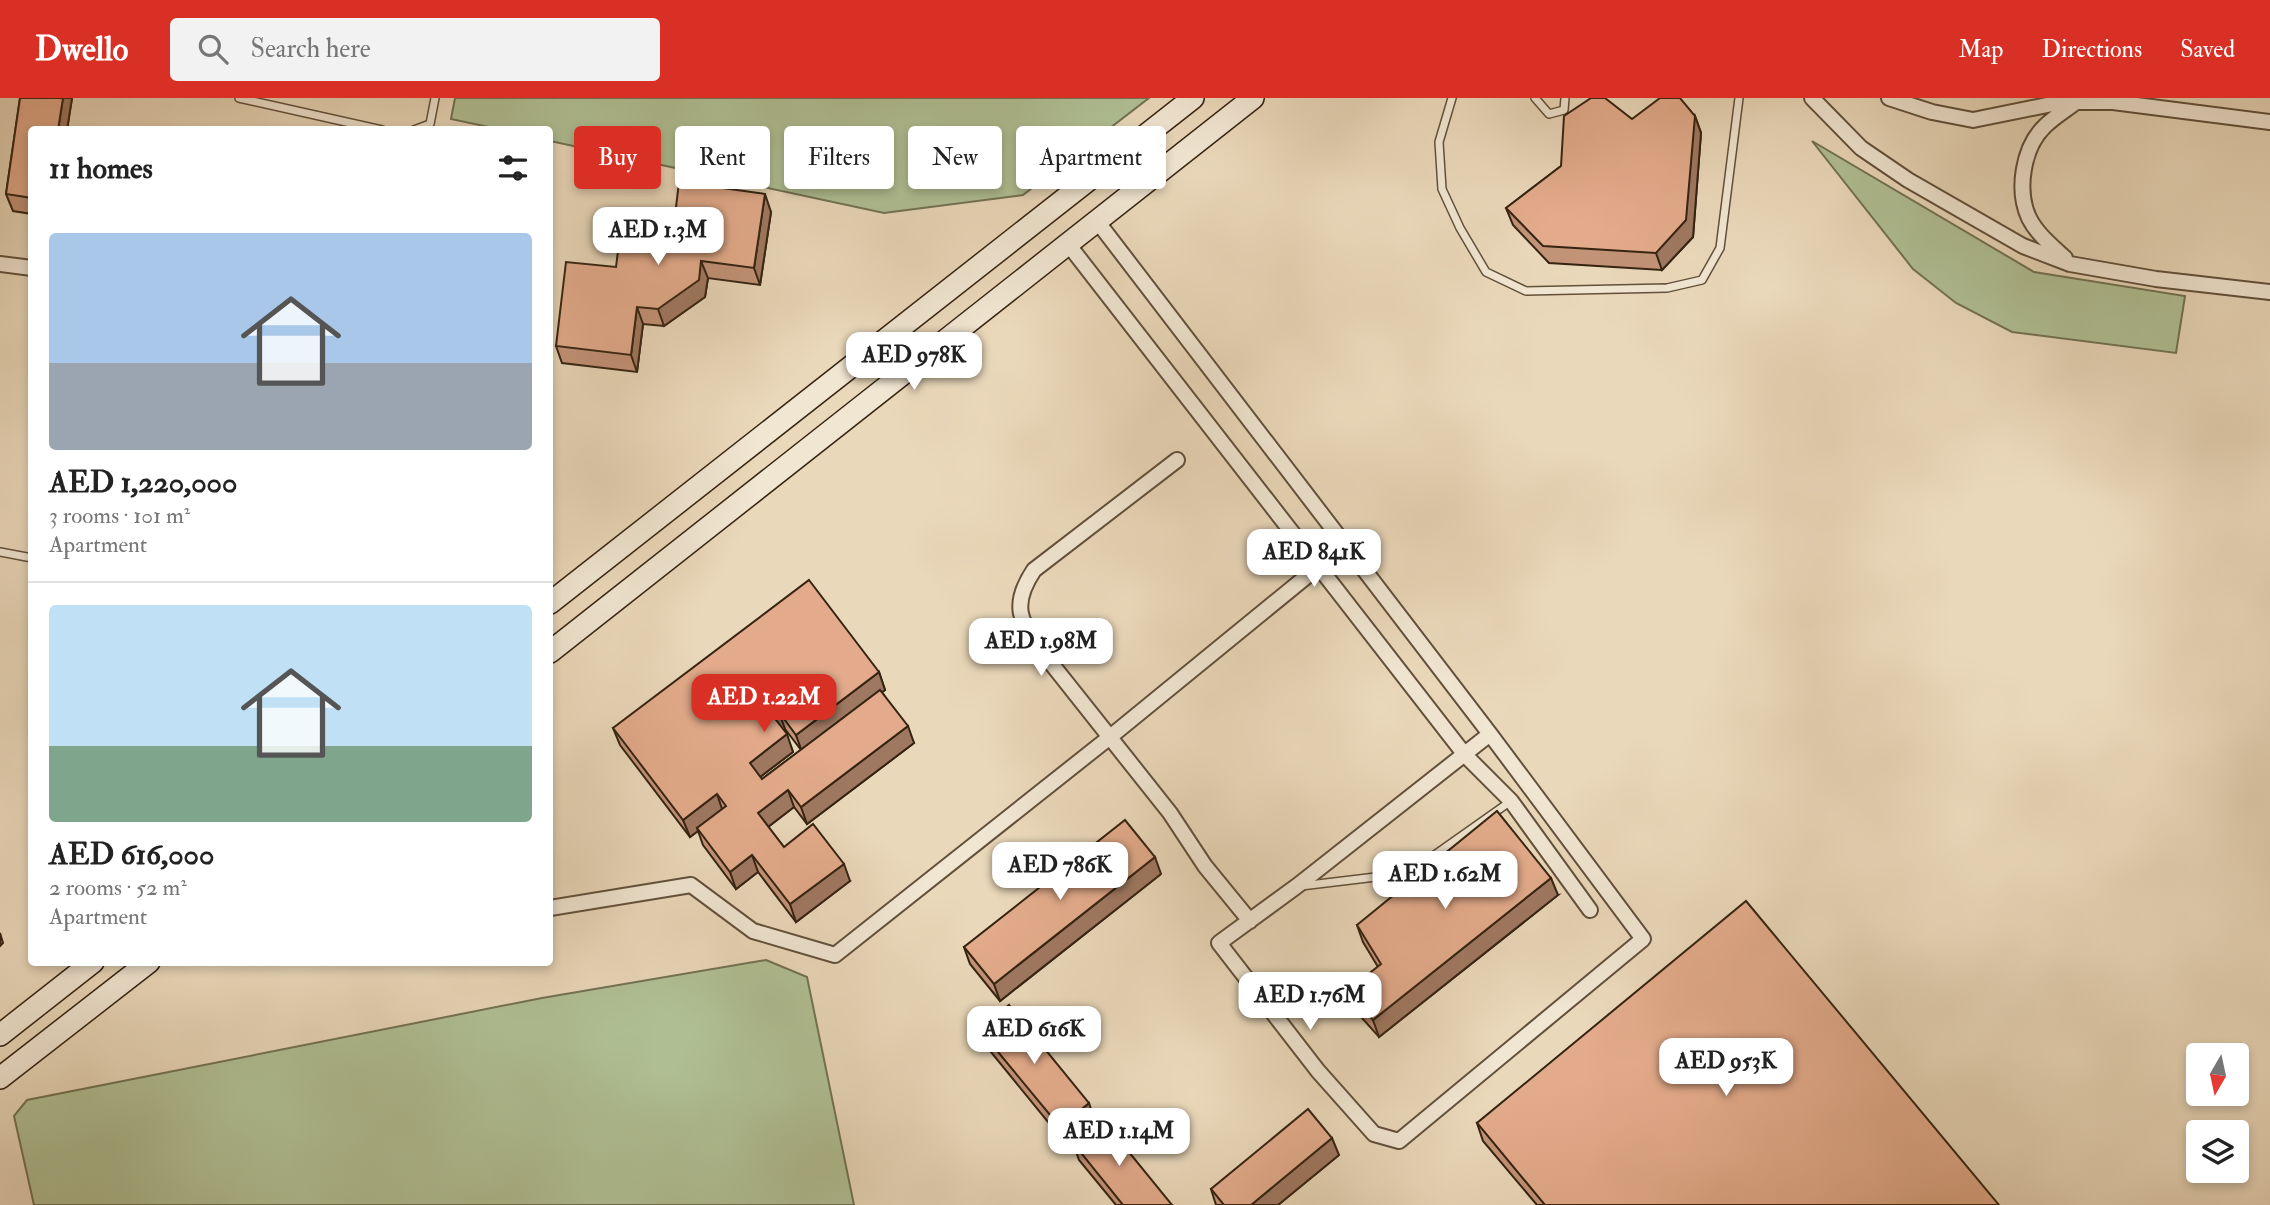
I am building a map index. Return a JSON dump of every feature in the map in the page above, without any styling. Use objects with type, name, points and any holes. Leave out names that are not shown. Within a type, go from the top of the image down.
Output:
[{"type":"main road","points":[[553,602],[1193,98]]},
{"type":"main road","points":[[553,650],[1252,98]]},
{"type":"main road","points":[[0,1035],[88,966]]},
{"type":"main road","points":[[0,1078],[144,966]]},
{"type":"street","points":[[1812,98],[1861,148],[1908,180],[2023,246],[2070,264],[2156,279],[2270,292]]},
{"type":"street","points":[[1889,98],[1932,113],[1973,120],[2062,103],[2113,102],[2270,122]]},
{"type":"street","points":[[2070,264],[2042,236],[2029,217],[2023,195],[2023,171],[2031,148],[2043,127],[2076,103]]},
{"type":"street","points":[[1097,221],[1490,734],[1643,939],[1399,1140],[1374,1135],[1318,1071],[1219,943],[1297,886],[1490,734]]},
{"type":"street","points":[[1068,244],[1465,755],[1511,801],[1591,910]]},
{"type":"street","points":[[0,264],[28,268]]},
{"type":"street","points":[[1177,460],[1034,570],[1022,588],[1019,606],[1024,626],[1170,813],[1205,866],[1250,921]]},
{"type":"street","points":[[553,908],[691,885],[753,931],[835,955],[1110,737],[1345,545]]},
{"type":"lane","points":[[239,98],[364,126]]},
{"type":"lane","points":[[425,126],[430,124],[435,98]]},
{"type":"lane","points":[[1452,98],[1439,142],[1442,189],[1460,228],[1486,272],[1526,291],[1667,288],[1702,280],[1720,248],[1739,98]]},
{"type":"lane","points":[[1535,98],[1549,114],[1564,110],[1565,98]]},
{"type":"lane","points":[[0,552],[28,557]]},
{"type":"lane","points":[[1297,886],[1409,873],[1511,801]]},
{"type":"green space","points":[[455,98],[1149,98],[1113,126],[1016,126],[1016,189],[1031,189],[1023,195],[884,213],[770,188],[770,126],[675,126],[675,168],[661,165],[661,126],[574,126],[574,146],[553,142],[553,126],[484,126],[451,119]]},
{"type":"green space","points":[[1812,141],[2034,272],[2185,296],[2176,353],[2012,332],[1956,303],[1913,269]]},
{"type":"green space","points":[[766,960],[807,977],[854,1205],[34,1205],[14,1116],[27,1100],[542,998]]},
{"type":"building","points":[[20,98],[63,98],[59,126],[28,126],[28,197],[6,194]]},
{"type":"building","points":[[1591,98],[1605,98],[1632,119],[1660,98],[1680,98],[1695,116],[1686,220],[1656,253],[1543,246],[1506,208],[1561,166],[1564,116]]},
{"type":"building","points":[[678,189],[729,189],[765,194],[754,268],[701,261],[699,280],[658,309],[637,307],[631,355],[556,346],[566,262],[616,267],[618,251],[655,221],[674,224]]},
{"type":"building","points":[[809,580],[879,672],[796,735],[779,712],[773,716],[787,734],[750,763],[762,779],[880,690],[908,726],[801,807],[788,790],[758,813],[784,847],[813,824],[844,864],[790,904],[752,855],[730,872],[697,828],[726,806],[717,794],[683,820],[613,728]]},
{"type":"building","points":[[1497,811],[1551,878],[1373,1020],[1347,991],[1381,964],[1357,925]]},
{"type":"building","points":[[1125,820],[1155,857],[994,984],[964,947]]},
{"type":"building","points":[[1746,901],[1999,1205],[1545,1205],[1477,1123]]},
{"type":"building","points":[[1009,1005],[1089,1103],[1060,1127],[979,1029]]},
{"type":"building","points":[[1308,1109],[1332,1138],[1251,1205],[1224,1205],[1211,1189]]},
{"type":"building","points":[[1102,1119],[1172,1205],[1123,1205],[1073,1143]]}]
